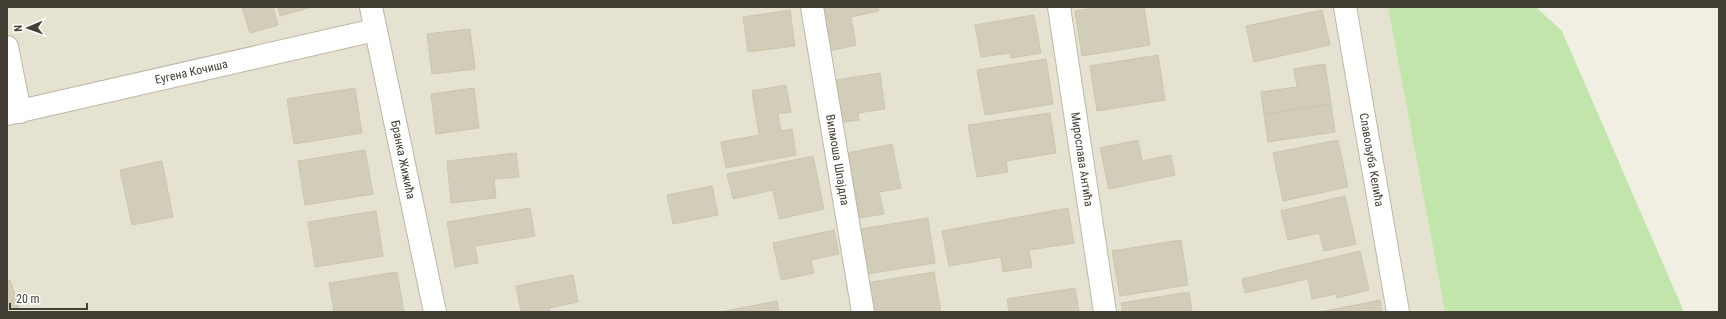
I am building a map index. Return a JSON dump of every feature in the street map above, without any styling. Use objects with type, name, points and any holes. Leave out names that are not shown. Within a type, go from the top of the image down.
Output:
[{"type":"street","name":"Бранка Жижића","points":[[371,7],[435,312]]},
{"type":"street","name":"Вилмоша Шпајдла","points":[[812,7],[864,312]]},
{"type":"street","name":"Мирослава Антића","points":[[1059,7],[1105,312]]},
{"type":"street","name":"Славољуба Келића","points":[[1345,7],[1398,312]]},
{"type":"street","name":"Еугена Кочиша","points":[[14,113],[375,30]]},
{"type":"street","points":[[7,47],[14,113]]},
{"type":"shaded area","points":[[7,7],[1388,7],[1445,312],[7,312]]},
{"type":"green space","points":[[1388,7],[1536,7],[1562,31],[1684,312],[1445,312]]},
{"type":"building","points":[[242,7],[273,7],[278,25],[250,33]]},
{"type":"building","points":[[278,7],[312,7],[280,16]]},
{"type":"building","points":[[816,7],[878,7],[879,11],[851,17],[856,45],[825,52]]},
{"type":"building","points":[[1099,7],[1144,7],[1150,45],[1082,56],[1075,11]]},
{"type":"building","points":[[790,10],[795,46],[748,52],[743,17]]},
{"type":"building","points":[[1322,10],[1330,45],[1254,62],[1246,26]]},
{"type":"building","points":[[1034,15],[1041,53],[1011,58],[1010,53],[981,57],[975,25]]},
{"type":"building","points":[[470,29],[475,69],[432,74],[427,34]]},
{"type":"building","points":[[1158,55],[1165,100],[1097,111],[1090,66]]},
{"type":"building","points":[[1046,59],[1053,104],[985,115],[977,70]]},
{"type":"building","points":[[1325,64],[1331,104],[1264,114],[1261,92],[1297,87],[1294,69]]},
{"type":"building","points":[[880,73],[885,109],[858,113],[859,120],[836,123],[830,81]]},
{"type":"building","points":[[786,85],[791,112],[778,114],[781,131],[792,129],[796,155],[726,168],[721,142],[759,135],[752,91]]},
{"type":"building","points":[[355,88],[362,133],[294,144],[287,99]]},
{"type":"building","points":[[474,88],[479,128],[436,134],[431,94]]},
{"type":"building","points":[[1331,104],[1335,132],[1268,142],[1264,114]]},
{"type":"building","points":[[1050,113],[1056,153],[1006,161],[1008,172],[977,177],[968,125]]},
{"type":"building","points":[[1138,140],[1142,161],[1171,155],[1175,175],[1109,189],[1100,148]]},
{"type":"building","points":[[1338,140],[1348,187],[1283,201],[1273,153]]},
{"type":"building","points":[[892,144],[901,188],[879,192],[884,214],[860,218],[855,189],[849,190],[842,154]]},
{"type":"building","points":[[365,150],[373,194],[305,205],[298,161]]},
{"type":"building","points":[[516,153],[519,177],[494,179],[496,198],[451,203],[447,161]]},
{"type":"building","points":[[813,156],[824,209],[779,219],[773,190],[733,199],[727,174]]},
{"type":"building","points":[[162,161],[173,217],[132,225],[120,170]]},
{"type":"building","points":[[712,186],[718,215],[673,224],[667,195]]},
{"type":"building","points":[[1345,196],[1356,244],[1324,251],[1319,233],[1288,240],[1281,211]]},
{"type":"building","points":[[530,208],[535,236],[475,246],[478,263],[455,267],[447,222]]},
{"type":"building","points":[[1068,208],[1074,243],[1029,250],[1032,267],[1003,272],[1001,257],[949,266],[942,231]]},
{"type":"building","points":[[376,211],[383,256],[315,267],[308,222]]},
{"type":"building","points":[[928,218],[935,263],[867,274],[860,229]]},
{"type":"building","points":[[834,230],[839,254],[811,260],[814,273],[781,280],[773,243]]},
{"type":"building","points":[[1181,240],[1188,285],[1120,296],[1112,251]]},
{"type":"building","points":[[1360,251],[1369,290],[1337,298],[1336,294],[1312,299],[1308,279],[1245,293],[1242,279]]},
{"type":"building","points":[[397,272],[404,312],[334,312],[329,283]]},
{"type":"building","points":[[934,272],[941,312],[871,312],[866,283]]},
{"type":"building","points":[[573,275],[578,302],[549,308],[550,312],[521,312],[516,286]]},
{"type":"building","points":[[10,280],[19,307],[7,310],[7,281]]},
{"type":"building","points":[[1075,288],[1079,312],[1009,312],[1007,299]]},
{"type":"building","points":[[1189,292],[1192,312],[1123,312],[1121,303]]},
{"type":"building","points":[[1380,300],[1382,312],[1320,312]]},
{"type":"building","points":[[777,301],[779,312],[725,312],[725,311]]}]
